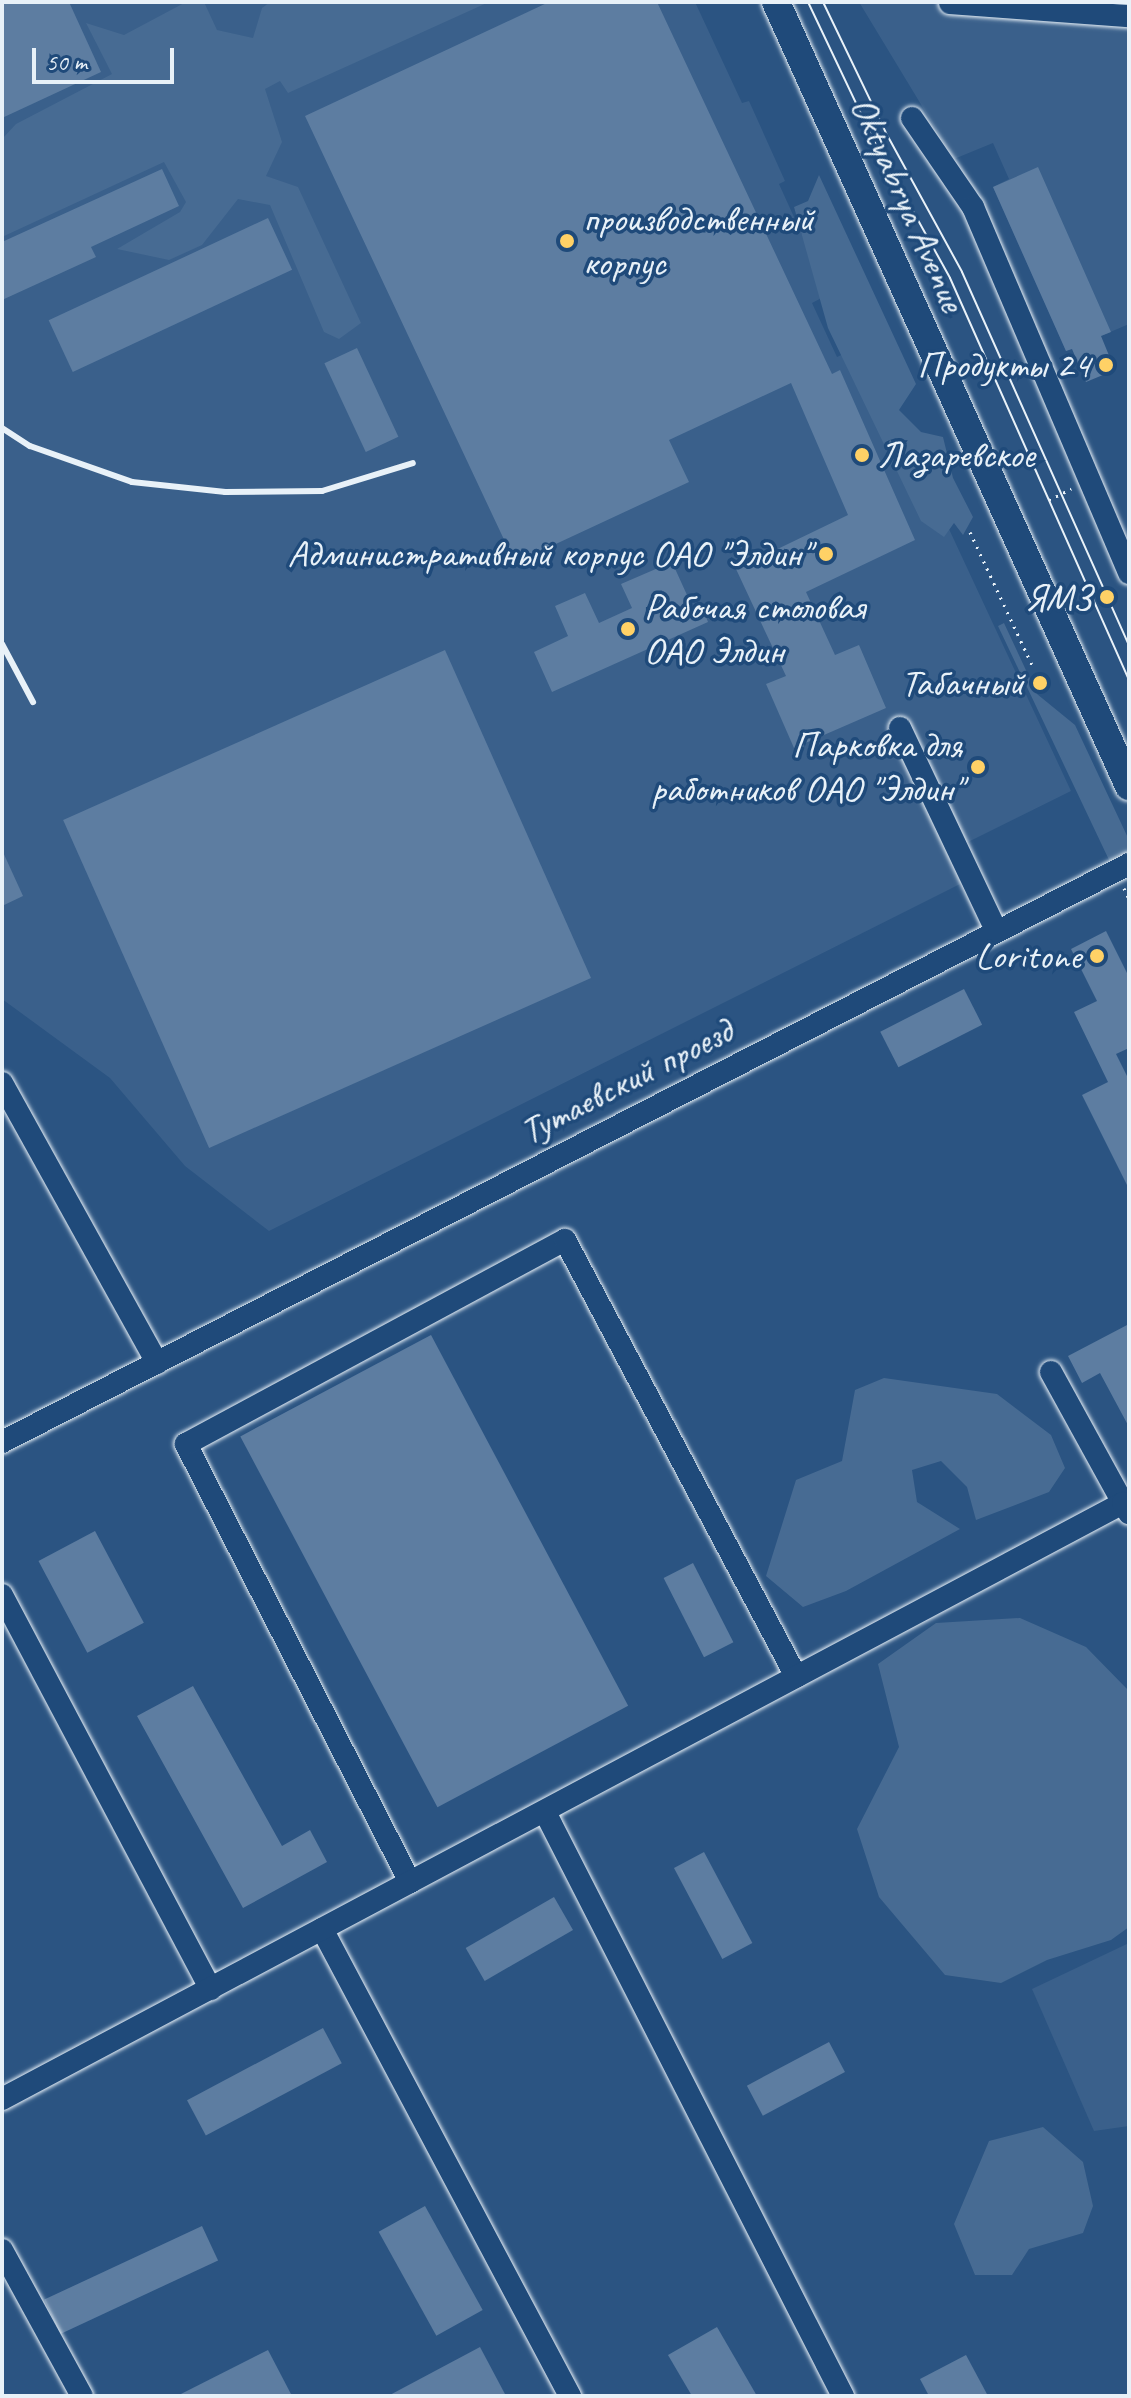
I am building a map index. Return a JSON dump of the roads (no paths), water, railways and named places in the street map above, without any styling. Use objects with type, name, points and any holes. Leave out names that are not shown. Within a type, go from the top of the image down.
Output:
[{"type":"main road","name":"Oktyabrya Avenue","points":[[776,2],[1129,786]]},
{"type":"street","points":[[950,3],[1129,16]]},
{"type":"street","points":[[912,118],[973,207],[1129,573]]},
{"type":"street","points":[[900,728],[996,930]]},
{"type":"street","name":"Тутаевский проезд","points":[[2,1442],[1129,864]]},
{"type":"street","points":[[2,1083],[157,1363]]},
{"type":"street","points":[[410,1882],[186,1444],[565,1240],[796,1677]]},
{"type":"street","points":[[2,2099],[796,1677],[1126,1508],[1051,1372]]},
{"type":"street","points":[[2,1595],[211,1989]]},
{"type":"street","points":[[545,1812],[843,2396]]},
{"type":"street","points":[[322,1929],[570,2396]]},
{"type":"street","points":[[2,2250],[82,2396]]},
{"type":"tram line","points":[[808,2],[873,139],[950,278],[1129,680]]},
{"type":"tram line","points":[[823,2],[886,133],[962,272],[1129,645]]},
{"type":"railway","points":[[2,428],[30,446],[132,482],[225,492],[322,491],[413,463]]},
{"type":"railway","points":[[2,644],[33,702]]},
{"type":"place","name":"производственный корпус","points":[[567,241]]},
{"type":"place","name":"Продукты 24","points":[[1106,365]]},
{"type":"place","name":"Лазаревское","points":[[862,455]]},
{"type":"place","name":"Административный корпус ОАО \"Элдин\"","points":[[826,554]]},
{"type":"place","name":"ЯМЗ","points":[[1107,597]]},
{"type":"place","name":"Рабочая столовая ОАО Элдин","points":[[628,629]]},
{"type":"place","name":"Табачный","points":[[1040,683]]},
{"type":"place","name":"Парковка для работников ОАО \"Элдин\"","points":[[978,767]]},
{"type":"place","name":"Loritone","points":[[1097,956]]}]
